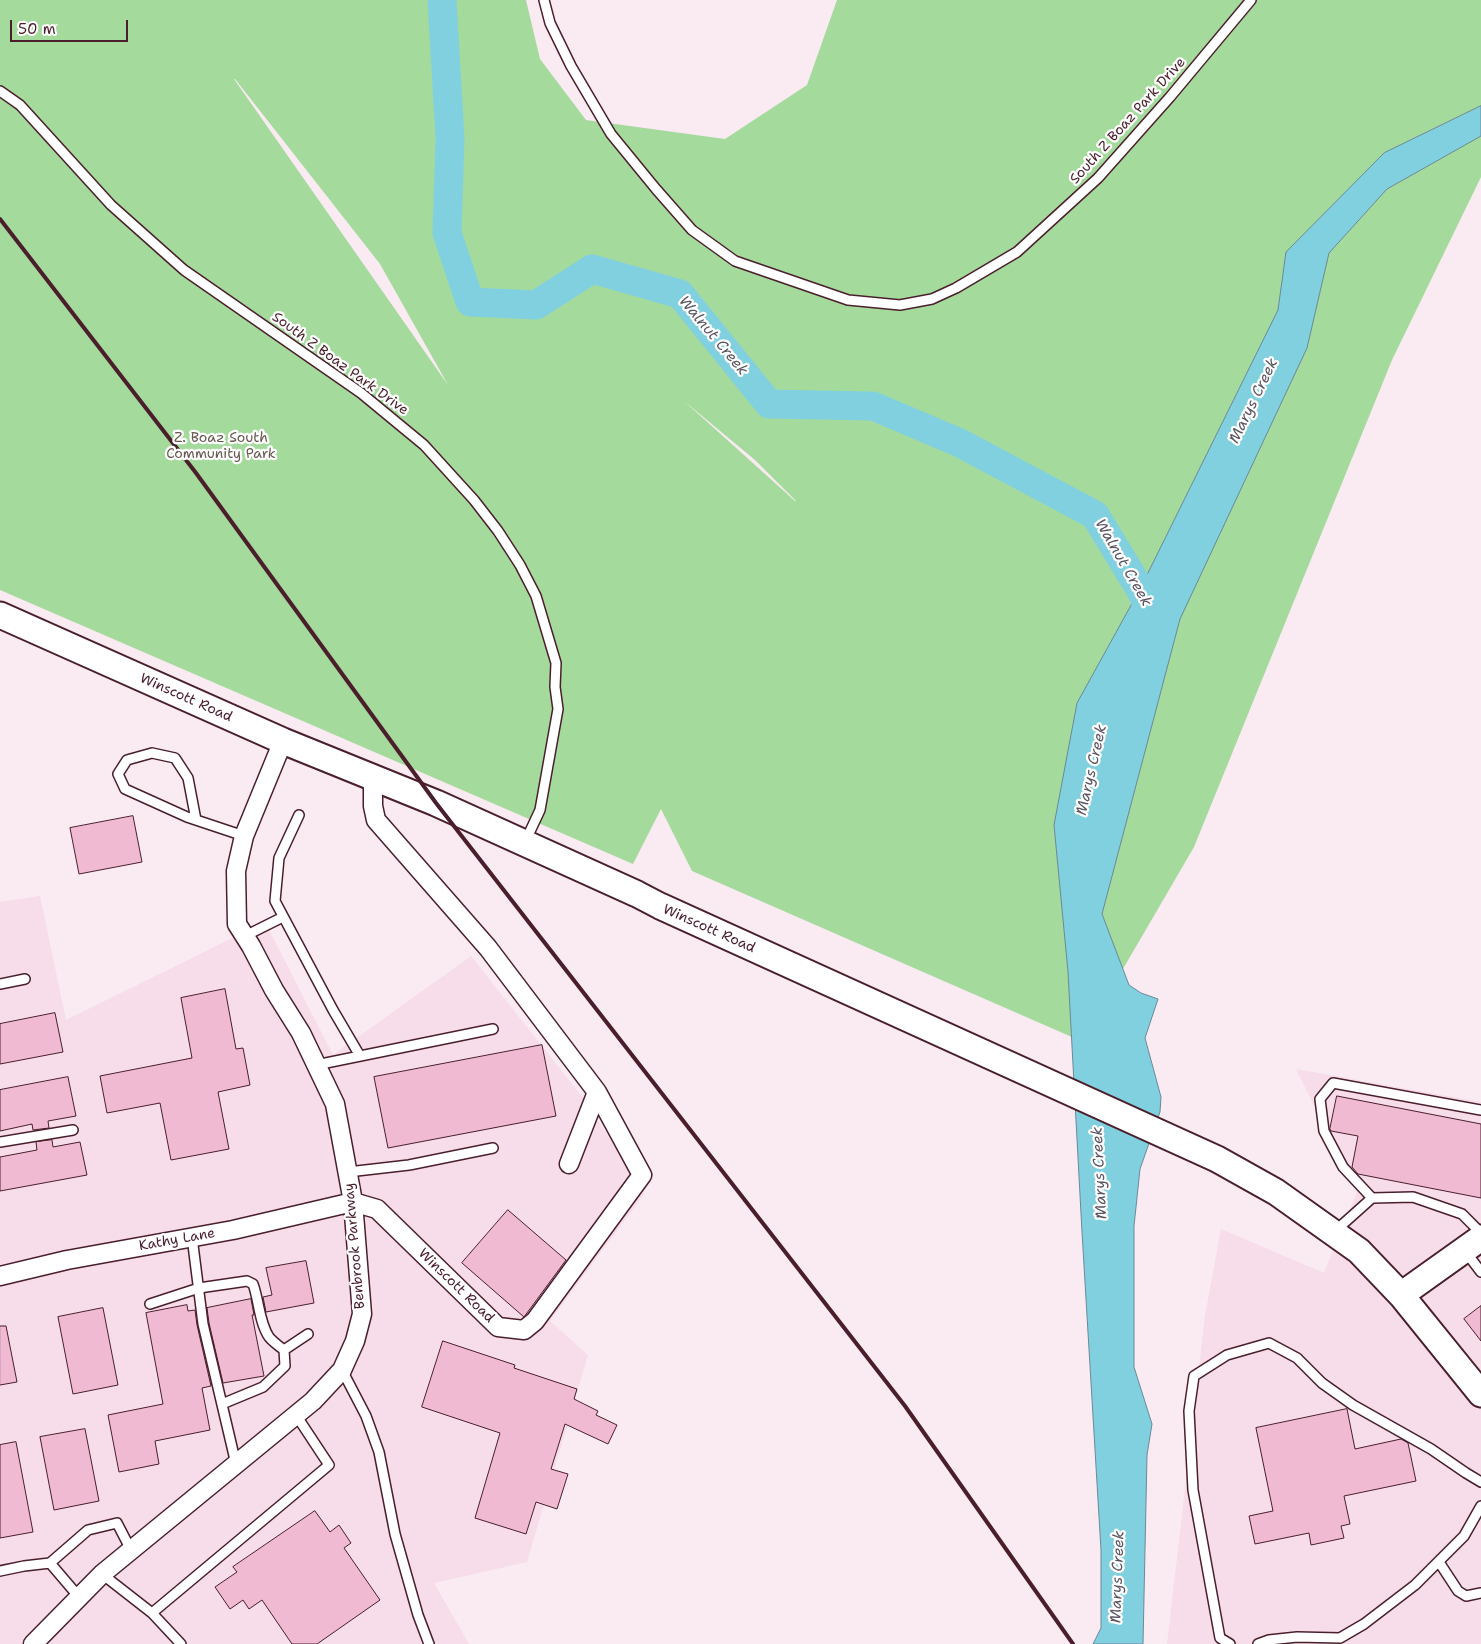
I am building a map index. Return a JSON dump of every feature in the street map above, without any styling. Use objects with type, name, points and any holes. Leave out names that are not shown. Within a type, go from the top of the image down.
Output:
[{"type":"main road","name":"Winscott Road","points":[[0,616],[283,741],[525,842],[660,906],[1217,1159],[1276,1192],[1359,1251],[1401,1295],[1481,1394]]},
{"type":"main road","points":[[1401,1295],[1475,1240]]},
{"type":"street","name":"Benbrook Parkway","points":[[33,1644],[102,1574],[313,1401],[342,1370],[355,1341],[362,1314],[353,1202],[335,1104],[301,1033],[274,990],[237,924],[236,871],[244,836],[283,741]]},
{"type":"street","name":"Winscott Road","points":[[353,1202],[377,1209],[498,1327],[524,1330],[535,1321],[642,1176],[597,1092],[488,948],[376,820],[373,806],[372,777]]},
{"type":"street","points":[[569,1164],[597,1092]]},
{"type":"street","name":"Kathy Lane","points":[[0,1276],[67,1260],[233,1230],[353,1202]]},
{"type":"lane","name":"South Z Boaz Park Drive","points":[[544,0],[550,23],[571,66],[611,134],[692,230],[735,261],[848,300],[900,305],[932,299],[956,288],[1017,252],[1098,178],[1170,97],[1251,0]]},
{"type":"lane","name":"South Z Boaz Park Drive","points":[[0,91],[20,105],[111,205],[184,270],[361,393],[424,445],[474,500],[498,531],[536,596],[556,663],[555,687],[558,710],[540,810],[525,842]]},
{"type":"lane","points":[[196,820],[188,778],[175,758],[152,753],[127,760],[118,774],[125,789],[196,820],[244,836]]},
{"type":"lane","points":[[299,816],[279,858],[275,902],[360,1056]]},
{"type":"lane","points":[[244,936],[283,917]]},
{"type":"lane","points":[[0,984],[24,979]]},
{"type":"lane","points":[[316,1065],[494,1028]]},
{"type":"lane","points":[[1372,1198],[1343,1167],[1324,1131],[1320,1099],[1333,1083],[1481,1110]]},
{"type":"lane","points":[[0,1142],[73,1130]]},
{"type":"lane","points":[[348,1172],[409,1165],[493,1148]]},
{"type":"lane","points":[[1334,1232],[1372,1198],[1413,1197],[1462,1214],[1475,1240],[1481,1272]]},
{"type":"lane","points":[[192,1237],[203,1324],[236,1464]]},
{"type":"lane","points":[[150,1304],[199,1288],[248,1281],[253,1284],[265,1329],[270,1339],[284,1350],[285,1366],[263,1386],[222,1404]]},
{"type":"lane","points":[[284,1350],[308,1334]]},
{"type":"lane","points":[[1230,1644],[1220,1638],[1193,1490],[1189,1411],[1194,1376],[1227,1355],[1269,1343],[1297,1358],[1322,1383],[1353,1405],[1431,1449],[1466,1474],[1481,1482]]},
{"type":"lane","points":[[342,1370],[366,1416],[379,1452],[395,1534],[418,1615],[429,1644]]},
{"type":"lane","points":[[152,1613],[329,1465],[296,1415]]},
{"type":"lane","points":[[1258,1644],[1270,1640],[1297,1637],[1340,1638],[1364,1624],[1415,1586],[1439,1562],[1464,1536],[1481,1506]]},
{"type":"lane","points":[[0,1571],[50,1563],[88,1530],[117,1522],[131,1550]]},
{"type":"lane","points":[[1439,1562],[1458,1591],[1466,1596],[1481,1594]]},
{"type":"lane","points":[[50,1563],[79,1597]]},
{"type":"lane","points":[[102,1574],[152,1613],[181,1644]]},
{"type":"shaded area","points":[[40,896],[66,1020],[265,922],[333,1055],[471,956],[583,1098],[644,1194],[550,1321],[588,1355],[527,1562],[434,1583],[469,1644],[0,1644],[0,902]]},
{"type":"shaded area","points":[[1296,1069],[1481,1102],[1481,1644],[1167,1644],[1205,1316],[1221,1229],[1324,1273],[1357,1192]]},
{"type":"green space","name":"Z. Boaz South Community Park","points":[[0,0],[526,0],[540,59],[586,120],[725,139],[807,85],[837,0],[1481,0],[1481,177],[1392,360],[1194,847],[1081,1041],[692,871],[661,809],[633,864],[0,590]],"holes":[[[234,79],[380,264],[448,385]],[[684,401],[755,460],[796,501],[795,501]]]},
{"type":"water","name":"Marys Creek","points":[[1481,106],[1481,136],[1387,189],[1329,253],[1307,348],[1180,619],[1102,914],[1129,985],[1141,993],[1158,999],[1145,1038],[1161,1097],[1160,1112],[1140,1169],[1134,1226],[1134,1367],[1152,1424],[1147,1455],[1143,1644],[1093,1644],[1101,1628],[1101,1550],[1068,972],[1054,825],[1077,703],[1140,589],[1278,310],[1286,252],[1384,153]]},
{"type":"building","points":[[133,816],[142,862],[79,874],[70,828]]},
{"type":"building","points":[[225,989],[236,1049],[243,1048],[250,1085],[218,1092],[229,1149],[171,1160],[160,1103],[107,1113],[100,1076],[192,1058],[181,998]]},
{"type":"building","points":[[55,1013],[63,1052],[0,1064],[0,1024]]},
{"type":"building","points":[[542,1045],[556,1116],[388,1148],[374,1077]]},
{"type":"building","points":[[68,1077],[76,1116],[48,1121],[49,1128],[33,1130],[32,1124],[0,1131],[0,1090]]},
{"type":"building","points":[[1337,1096],[1481,1124],[1481,1198],[1358,1174],[1352,1167],[1358,1136],[1331,1131],[1330,1129]]},
{"type":"building","points":[[52,1140],[53,1147],[80,1142],[87,1175],[0,1191],[0,1157],[37,1150],[36,1142]]},
{"type":"building","points":[[508,1210],[566,1260],[524,1317],[462,1263]]},
{"type":"building","points":[[306,1261],[314,1303],[266,1312],[263,1297],[272,1295],[266,1268]]},
{"type":"building","points":[[251,1299],[254,1315],[252,1315],[264,1376],[223,1383],[207,1308]]},
{"type":"building","points":[[187,1305],[188,1311],[195,1310],[211,1386],[202,1388],[210,1430],[155,1441],[159,1464],[119,1472],[108,1415],[163,1404],[146,1313]]},
{"type":"building","points":[[1481,1306],[1481,1341],[1464,1319]]},
{"type":"building","points":[[103,1308],[118,1385],[73,1394],[58,1317]]},
{"type":"building","points":[[0,1326],[6,1326],[17,1382],[0,1385]]},
{"type":"building","points":[[443,1341],[515,1365],[514,1368],[577,1389],[574,1399],[598,1411],[596,1415],[617,1425],[608,1444],[565,1424],[551,1469],[568,1474],[557,1509],[536,1502],[526,1534],[475,1518],[500,1433],[422,1407]]},
{"type":"building","points":[[1347,1409],[1355,1449],[1401,1439],[1408,1443],[1416,1481],[1344,1496],[1350,1524],[1341,1526],[1344,1538],[1311,1545],[1309,1533],[1255,1544],[1249,1516],[1273,1511],[1256,1428]]},
{"type":"building","points":[[85,1429],[99,1501],[54,1510],[40,1437]]},
{"type":"building","points":[[16,1442],[33,1532],[0,1538],[0,1445]]},
{"type":"building","points":[[315,1511],[330,1532],[339,1525],[351,1543],[344,1548],[380,1600],[317,1644],[292,1644],[262,1600],[249,1609],[243,1600],[230,1609],[215,1587],[237,1572],[233,1567]]},
{"type":"waterway","name":"Walnut Creek","points":[[442,0],[450,138],[447,233],[470,302],[536,305],[592,269],[680,294],[769,404],[873,406],[960,443],[1095,515],[1140,589],[1152,614]]},
{"type":"railway","points":[[0,219],[196,473],[436,803],[905,1406],[1073,1644]]}]
